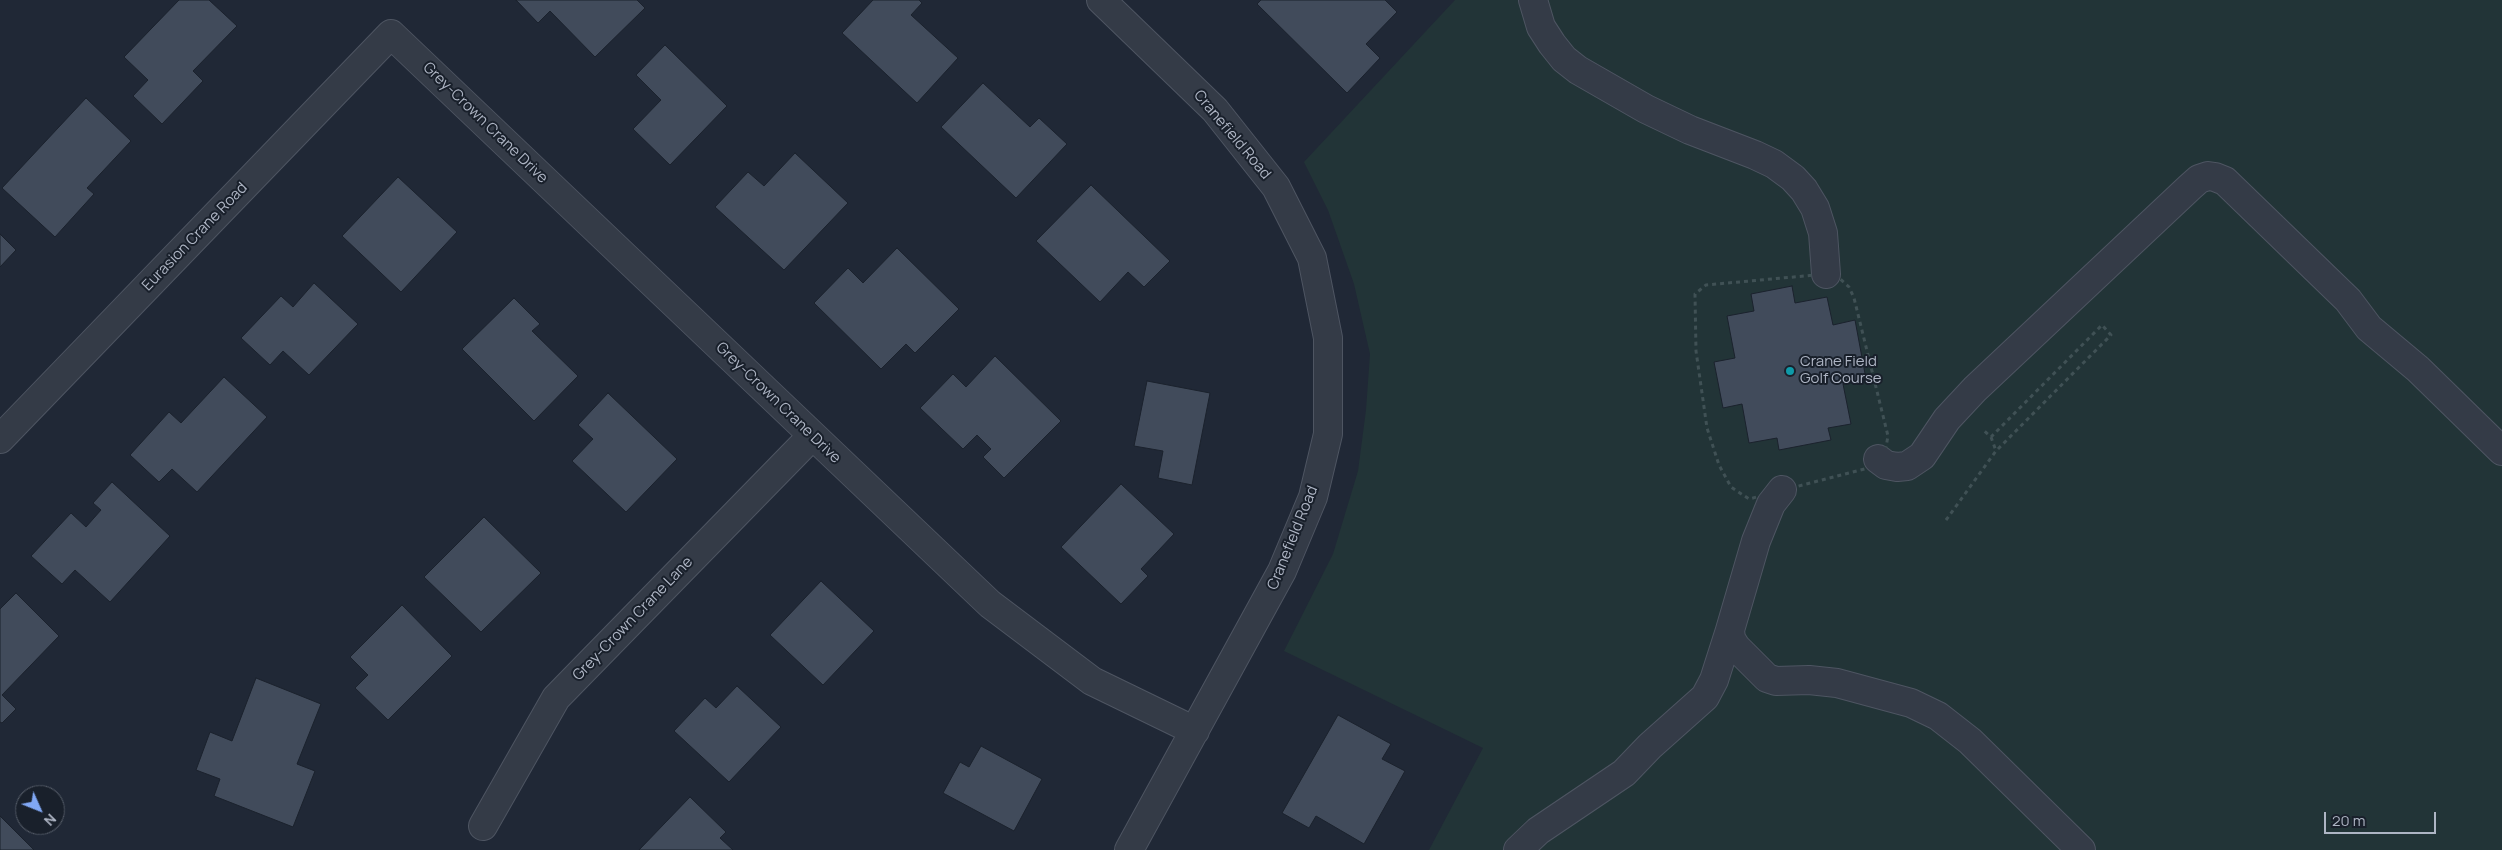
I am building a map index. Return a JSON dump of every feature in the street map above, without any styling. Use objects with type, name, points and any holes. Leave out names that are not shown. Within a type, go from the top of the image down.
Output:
[{"type":"street","name":"Cranefield Road","points":[[1101,0],[1215,110],[1276,187],[1312,258],[1328,338],[1328,434],[1313,497],[1282,571],[1129,850]]},
{"type":"street","points":[[1533,0],[1541,27],[1548,38],[1564,59],[1578,70],[1646,109],[1690,130],[1755,155],[1774,164],[1793,178],[1804,190],[1815,208],[1823,233],[1826,274]]},
{"type":"street","name":"Grey-Crown Crane Drive","points":[[391,34],[990,604],[1092,681],[1195,731]]},
{"type":"street","name":"Eurasion Crane Road","points":[[0,439],[391,34]]},
{"type":"street","points":[[1878,459],[1886,464],[1897,467],[1907,466],[1922,456],[1958,406],[2190,187],[2199,179],[2215,176],[2225,181],[2348,300],[2379,338],[2418,369],[2502,451]]},
{"type":"street","name":"Grey-Crown Crane Lane","points":[[482,826],[556,698],[812,436]]},
{"type":"street","points":[[1518,850],[1538,832],[1624,773],[1650,746],[1705,697],[1714,680],[1763,520],[1771,504],[1782,490]]},
{"type":"street","points":[[1730,630],[1731,639],[1736,647],[1767,678],[1776,681],[1809,680],[1837,683],[1911,703],[1938,716],[1970,741],[2081,850]]},
{"type":"path","points":[[1826,274],[1838,277],[1849,287],[1854,298],[1888,436],[1886,447],[1878,459],[1868,468],[1749,499],[1731,487],[1719,465],[1707,428],[1696,351],[1695,294],[1706,285],[1826,274]]},
{"type":"path","points":[[1946,520],[1996,452],[2111,335],[2102,325],[1991,437]]},
{"type":"path","points":[[1958,406],[1991,437],[1996,452]]},
{"type":"shaded area","name":"Crane Field Golf Course","points":[[1455,0],[2502,0],[2502,850],[1429,850],[1483,748],[1284,651],[1333,554],[1358,471],[1366,410],[1370,354],[1354,284],[1328,210],[1304,162]]},
{"type":"building","points":[[179,0],[209,0],[237,26],[193,71],[203,81],[162,124],[133,96],[148,80],[124,57]]},
{"type":"building","points":[[516,0],[637,0],[645,8],[595,57],[550,11],[538,23]]},
{"type":"building","points":[[873,0],[919,0],[922,3],[911,15],[958,58],[917,103],[842,33]]},
{"type":"building","points":[[1261,0],[1385,0],[1397,12],[1366,44],[1380,58],[1347,93],[1257,4]]},
{"type":"building","points":[[665,45],[727,106],[670,165],[633,129],[661,100],[636,75]]},
{"type":"building","points":[[983,83],[1030,127],[1039,118],[1067,144],[1016,198],[941,127]]},
{"type":"building","points":[[86,98],[131,141],[87,188],[94,194],[55,237],[2,188]]},
{"type":"building","points":[[795,153],[848,203],[784,270],[715,207],[748,172],[764,186]]},
{"type":"building","points":[[398,177],[457,232],[401,292],[342,236]]},
{"type":"building","points":[[1091,185],[1170,261],[1144,287],[1128,272],[1100,302],[1036,241]]},
{"type":"building","points":[[0,234],[16,250],[0,267]]},
{"type":"building","points":[[897,248],[959,309],[915,353],[906,344],[881,369],[814,303],[848,268],[863,283]]},
{"type":"building","points":[[314,283],[358,324],[309,375],[283,351],[270,365],[241,338],[281,296],[293,307]]},
{"type":"building","name":"Crane Field Golf Course","points":[[1792,286],[1795,303],[1827,297],[1833,325],[1855,320],[1866,379],[1843,384],[1851,424],[1828,428],[1831,440],[1779,450],[1777,438],[1749,443],[1742,404],[1723,408],[1714,362],[1735,358],[1727,316],[1754,311],[1751,294]]},
{"type":"building","points":[[514,298],[540,324],[532,331],[578,376],[534,421],[462,349]]},
{"type":"building","points":[[995,356],[1061,421],[1004,478],[983,457],[991,449],[977,435],[963,449],[920,408],[953,374],[966,387]]},
{"type":"building","points":[[224,377],[267,417],[197,492],[172,469],[159,482],[130,455],[169,412],[181,423]]},
{"type":"building","points":[[1147,381],[1210,393],[1192,485],[1158,478],[1163,451],[1134,446]]},
{"type":"building","points":[[608,393],[677,459],[626,512],[572,461],[593,439],[578,425]]},
{"type":"building","points":[[112,482],[170,536],[110,602],[75,570],[62,584],[31,556],[71,513],[86,527],[101,510],[93,503]]},
{"type":"building","points":[[1121,484],[1174,534],[1141,569],[1148,576],[1121,604],[1061,547]]},
{"type":"building","points":[[484,517],[541,573],[481,632],[424,577]]},
{"type":"building","points":[[821,581],[874,631],[823,685],[770,635]]},
{"type":"building","points":[[16,593],[59,636],[2,695],[16,709],[2,723],[0,722],[0,609]]},
{"type":"building","points":[[402,605],[452,656],[388,720],[355,688],[368,675],[350,657]]},
{"type":"building","points":[[256,678],[321,704],[297,764],[315,771],[293,827],[214,796],[220,779],[196,770],[210,732],[232,741]]},
{"type":"building","points":[[737,686],[781,727],[729,782],[674,731],[705,698],[716,708]]},
{"type":"building","points":[[1338,715],[1391,744],[1382,759],[1405,771],[1364,844],[1316,816],[1309,828],[1282,813]]},
{"type":"building","points":[[981,746],[1042,779],[1014,831],[943,793],[960,762],[969,767]]},
{"type":"building","points":[[690,797],[726,832],[720,838],[733,850],[639,850]]},
{"type":"building","points":[[0,816],[15,831],[15,835],[19,835],[34,850],[0,850]]},
{"type":"place","name":"Crane Field Golf Course","points":[[1790,371]]}]
